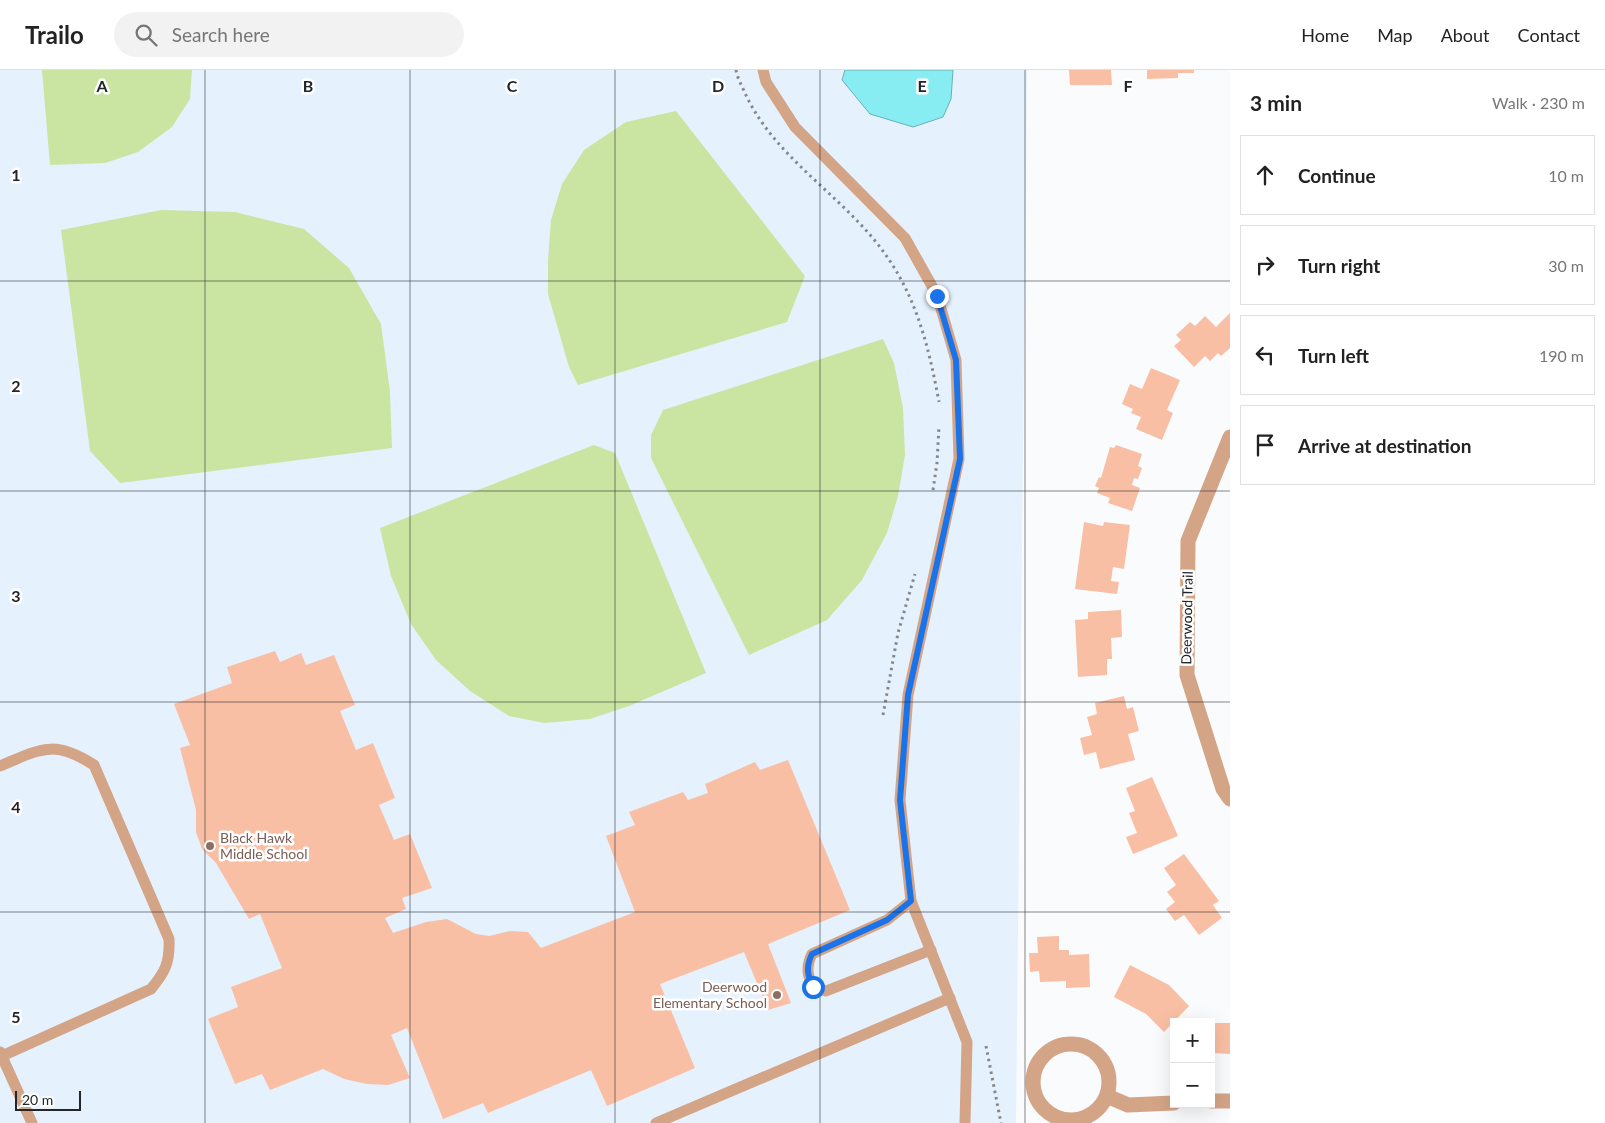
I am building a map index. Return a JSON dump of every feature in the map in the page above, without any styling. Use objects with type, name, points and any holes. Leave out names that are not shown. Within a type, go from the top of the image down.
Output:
[{"type":"street","name":"Deerwood Trail","points":[[1230,437],[1188,541],[1187,675],[1223,789],[1230,799]]},
{"type":"street","points":[[1081,1044],[1093,1050],[1102,1058],[1108,1070],[1110,1083],[1108,1096],[1101,1107],[1092,1115],[1080,1120],[1068,1121],[1055,1117],[1045,1111],[1037,1101],[1033,1089],[1033,1076],[1036,1065],[1044,1054],[1055,1047],[1081,1044]]},
{"type":"street","points":[[1108,1096],[1128,1105],[1170,1103]]},
{"type":"street","points":[[1215,1102],[1230,1101]]},
{"type":"lane","points":[[763,70],[766,82],[795,127],[905,238],[937,296],[956,360],[960,459],[908,695],[900,800],[911,901],[967,1042],[965,1123]]},
{"type":"lane","points":[[0,766],[43,749],[64,750],[94,766],[169,939],[170,952],[164,973],[151,990],[1,1055],[32,1123]]},
{"type":"lane","points":[[911,901],[887,920],[812,954],[807,964],[813,987],[826,991],[931,950]]},
{"type":"lane","points":[[656,1123],[950,998]]},
{"type":"path","points":[[736,70],[750,105],[773,137],[797,165],[814,178],[856,220],[876,242],[896,269],[922,325],[939,404]]},
{"type":"path","points":[[933,492],[939,420]]},
{"type":"path","points":[[883,715],[898,632],[916,573]]},
{"type":"path","points":[[986,1046],[1001,1123]]},
{"type":"shaded area","points":[[0,70],[1027,70],[1016,1123],[0,1123]]},
{"type":"green space","points":[[42,70],[192,70],[190,99],[172,127],[138,152],[105,163],[50,165]]},
{"type":"green space","points":[[676,111],[805,276],[787,322],[578,385],[569,367],[548,294],[551,220],[562,184],[584,150],[626,122]]},
{"type":"green space","points":[[161,210],[235,212],[304,229],[349,268],[381,324],[390,392],[392,448],[120,483],[90,451],[61,230]]},
{"type":"green space","points":[[883,339],[894,363],[903,408],[905,455],[898,496],[887,533],[862,580],[827,620],[749,655],[651,458],[651,435],[663,410]]},
{"type":"green space","points":[[594,445],[615,453],[706,673],[629,706],[590,719],[544,723],[509,716],[470,691],[436,660],[411,624],[391,576],[380,528]]},
{"type":"water","points":[[845,70],[953,70],[951,99],[943,117],[913,127],[870,114],[842,80]]},
{"type":"building","points":[[1069,70],[1111,70],[1112,85],[1070,85]]},
{"type":"building","points":[[1147,70],[1194,70],[1194,73],[1178,73],[1178,78],[1147,79]]},
{"type":"building","points":[[1230,313],[1230,348],[1221,356],[1218,353],[1210,361],[1205,356],[1194,367],[1174,346],[1181,340],[1176,335],[1190,322],[1195,326],[1205,316],[1216,327]]},
{"type":"building","points":[[1151,368],[1180,380],[1167,410],[1173,413],[1162,440],[1136,429],[1141,417],[1131,413],[1133,409],[1122,404],[1130,384],[1142,389]]},
{"type":"building","points":[[1116,445],[1142,454],[1138,466],[1142,468],[1138,479],[1134,478],[1132,485],[1140,488],[1132,511],[1108,503],[1110,498],[1097,493],[1099,488],[1095,486],[1099,477],[1101,478],[1110,447],[1114,448]]},
{"type":"building","points":[[1084,522],[1103,526],[1104,522],[1130,525],[1124,569],[1113,567],[1111,581],[1119,582],[1117,594],[1075,589]]},
{"type":"building","points":[[1121,610],[1122,637],[1111,638],[1112,659],[1107,659],[1107,675],[1078,677],[1075,620],[1088,619],[1088,612]]},
{"type":"building","points":[[275,651],[280,662],[301,653],[306,665],[334,655],[355,705],[340,711],[356,750],[373,743],[395,798],[379,805],[394,840],[410,834],[432,888],[402,898],[406,909],[385,918],[393,933],[426,922],[447,919],[476,934],[489,936],[510,931],[528,932],[541,948],[635,912],[606,836],[635,825],[629,812],[683,792],[688,800],[708,793],[705,784],[755,762],[760,770],[788,760],[850,910],[768,944],[791,1003],[768,1010],[744,952],[660,984],[695,1068],[607,1106],[591,1070],[488,1113],[483,1103],[443,1119],[407,1028],[391,1035],[410,1078],[388,1085],[367,1084],[344,1079],[323,1069],[270,1090],[262,1074],[235,1084],[208,1019],[238,1007],[231,987],[282,968],[260,914],[249,919],[216,863],[202,849],[196,832],[196,810],[180,748],[190,745],[174,704],[232,683],[227,667]]},
{"type":"building","points":[[1124,696],[1127,709],[1133,707],[1139,731],[1128,734],[1135,760],[1100,769],[1096,752],[1084,755],[1080,738],[1092,735],[1087,717],[1097,714],[1095,703]]},
{"type":"building","points":[[1152,777],[1178,836],[1133,854],[1126,837],[1137,833],[1129,813],[1135,811],[1126,788]]},
{"type":"building","points":[[1184,854],[1219,901],[1213,905],[1222,918],[1199,935],[1184,915],[1175,921],[1166,909],[1175,902],[1167,892],[1176,885],[1164,868]]},
{"type":"building","points":[[1059,936],[1059,950],[1069,950],[1069,955],[1089,954],[1090,987],[1066,988],[1066,981],[1040,982],[1039,971],[1030,972],[1029,953],[1038,953],[1037,937]]},
{"type":"building","points":[[1130,965],[1169,985],[1189,1006],[1177,1018],[1170,1018],[1170,1026],[1164,1032],[1146,1014],[1114,997]]},
{"type":"building","points":[[1215,1023],[1230,1023],[1230,1054],[1215,1053]]},
{"type":"place","name":"Black Hawk Middle School","points":[[210,846]]},
{"type":"place","name":"Deerwood Elementary School","points":[[777,995]]},
{"type":"route","points":[[813,987],[807,964],[812,954],[887,920],[911,901],[900,800],[908,695],[960,459],[956,360],[937,296]]}]
